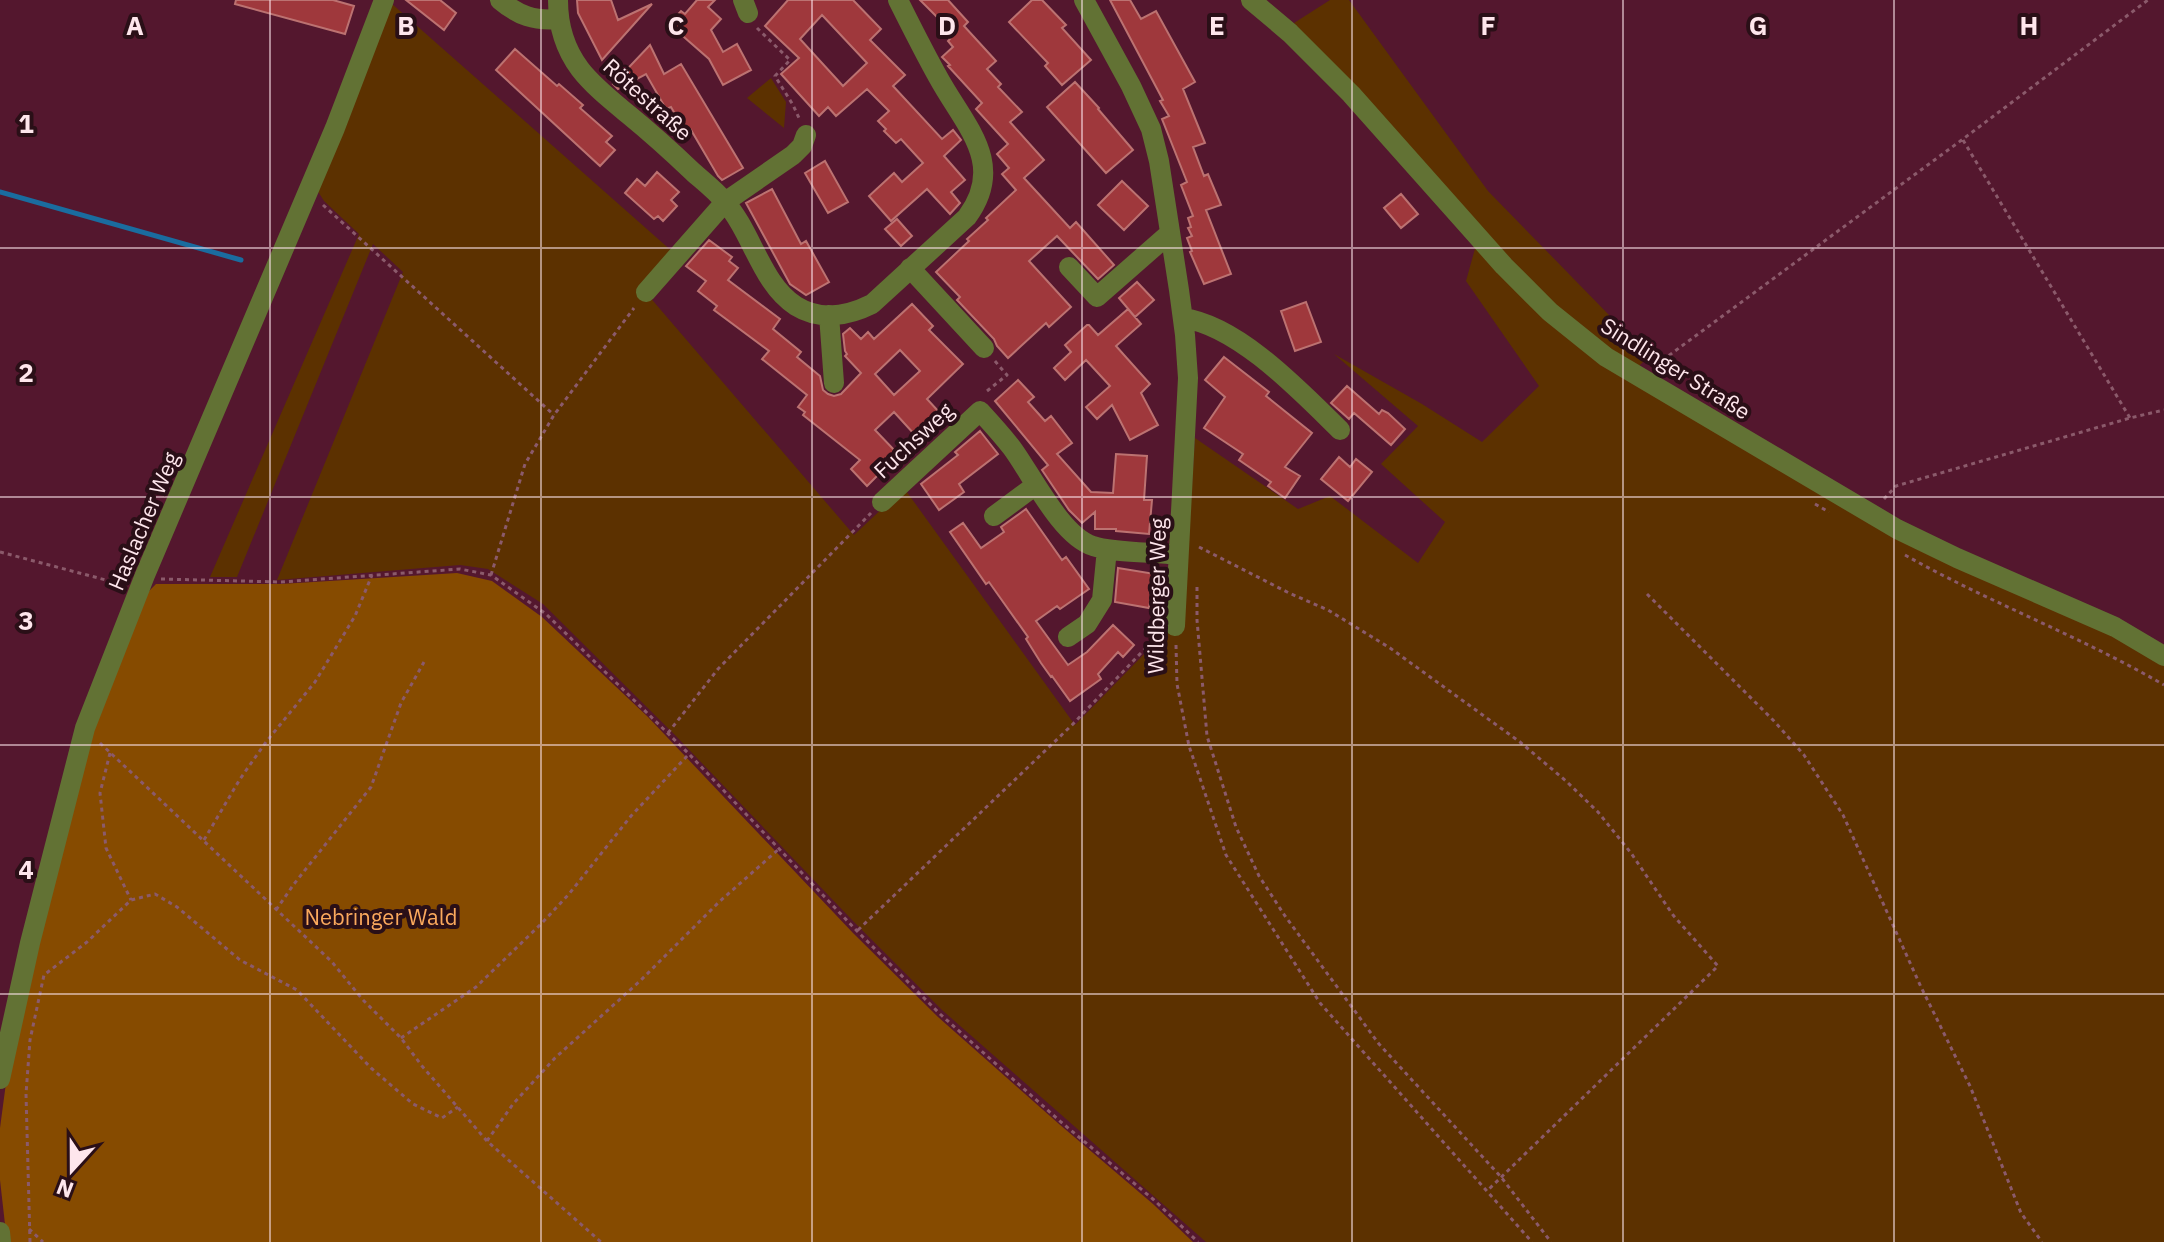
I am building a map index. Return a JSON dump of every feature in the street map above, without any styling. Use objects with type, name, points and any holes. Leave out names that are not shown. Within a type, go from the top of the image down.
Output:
[{"type":"street","name":"Haslacher Weg","points":[[0,1079],[30,943],[85,728],[143,582],[308,193],[384,0]]},
{"type":"street","name":"Rötestraße","points":[[500,0],[516,13],[531,18],[545,20],[558,9]]},
{"type":"street","points":[[834,383],[829,315],[857,312],[872,304],[972,211],[982,187],[984,169],[975,137],[940,80],[898,0]]},
{"type":"street","name":"Wildberger Weg","points":[[1084,0],[1151,129],[1159,161],[1183,318],[1188,378],[1175,626]]},
{"type":"street","name":"Sindlinger Straße","points":[[1251,0],[1290,33],[1351,94],[1504,266],[1550,312],[1606,357],[1897,529],[2115,627],[2164,656]]},
{"type":"street","name":"Rötestraße","points":[[558,9],[563,37],[581,70],[725,202],[785,297],[798,307],[829,315]]},
{"type":"street","points":[[646,292],[725,202],[793,155],[802,146],[806,135]]},
{"type":"street","points":[[1069,267],[1097,297],[1170,233]]},
{"type":"street","points":[[910,268],[984,348]]},
{"type":"street","points":[[1183,318],[1208,324],[1246,347],[1340,430]]},
{"type":"street","name":"Fuchsweg","points":[[882,502],[980,411],[1011,446],[1036,485],[1078,539],[1107,549],[1179,548]]},
{"type":"street","points":[[994,516],[1036,485]]},
{"type":"street","points":[[1068,637],[1087,624],[1102,600],[1107,549]]},
{"type":"street","points":[[0,1232],[1,1242]]},
{"type":"path","points":[[1644,380],[1653,367],[2148,0]]},
{"type":"path","points":[[745,7],[754,25],[790,60],[775,76],[793,105],[806,135]]},
{"type":"path","points":[[1963,139],[2130,418]]},
{"type":"path","points":[[339,219],[554,415]]},
{"type":"path","points":[[491,575],[525,464],[554,415],[646,292]]},
{"type":"path","points":[[984,348],[1007,375],[987,391]]},
{"type":"path","points":[[1880,503],[1896,486],[2164,410]]},
{"type":"path","points":[[668,733],[718,669],[882,502]]},
{"type":"path","points":[[1179,548],[1197,546],[1328,610],[1390,648],[1520,742],[1598,812],[1631,853],[1673,915],[1718,966],[1487,1191]]},
{"type":"path","points":[[0,552],[143,582],[162,579],[281,582],[460,569],[491,575],[546,614],[668,733],[940,1014],[1198,1242]]},
{"type":"path","points":[[204,840],[257,754],[315,682],[355,616],[372,575]]},
{"type":"path","points":[[1197,575],[1197,620],[1207,736],[1236,827],[1259,876],[1379,1044],[1501,1177],[1551,1242]]},
{"type":"path","points":[[1647,594],[1774,721],[1804,755],[1843,815],[1970,1086],[2021,1213],[2042,1242]]},
{"type":"path","points":[[857,931],[1072,725],[1156,635],[1175,626]]},
{"type":"path","name":"Wildberger Weg","points":[[1175,626],[1177,684],[1189,746],[1226,855],[1320,1003],[1532,1242]]},
{"type":"path","points":[[276,910],[371,787],[401,703],[424,662]]},
{"type":"path","points":[[85,728],[332,962],[363,1000],[401,1038],[487,1141],[601,1242]]},
{"type":"path","points":[[110,753],[100,793],[106,848],[131,900]]},
{"type":"path","points":[[401,1038],[476,987],[542,923],[631,816],[689,754]]},
{"type":"path","points":[[487,1141],[513,1104],[555,1058],[780,848]]},
{"type":"path","points":[[30,1242],[26,1094],[30,1040],[44,975],[87,942],[131,900],[155,894],[177,907],[240,960],[297,990],[371,1068],[413,1104],[442,1118],[458,1107]]},
{"type":"path","points":[[29,1229],[43,1242]]},
{"type":"shaded area","points":[[1330,0],[1349,0],[1488,191],[1649,356],[1636,369],[1552,304],[1294,23]]},
{"type":"shaded area","points":[[391,3],[674,253],[648,295],[854,535],[904,488],[1075,725],[1184,613],[1195,438],[1298,509],[1330,496],[1418,563],[1445,522],[1381,464],[1418,426],[1334,354],[1482,442],[1539,386],[1466,281],[1476,245],[1614,371],[2111,633],[2164,665],[2164,1242],[1206,1242],[942,1010],[543,604],[488,569],[460,565],[277,580],[403,272],[373,244],[237,577],[210,577],[359,234],[324,201],[317,190]]},
{"type":"shaded area","points":[[771,78],[786,102],[784,128],[747,98]]},
{"type":"green space","name":"Nebringer Wald","points":[[457,573],[492,581],[542,617],[648,717],[853,933],[938,1017],[1193,1242],[7,1242],[0,1180],[0,1128],[10,1053],[92,731],[145,595],[156,584],[281,584]]},
{"type":"building","points":[[236,0],[333,0],[354,6],[345,34],[235,4]]},
{"type":"building","points":[[406,0],[440,0],[456,13],[444,30]]},
{"type":"building","points":[[577,0],[611,0],[618,20],[652,4],[602,60],[578,13]]},
{"type":"building","points":[[697,0],[715,0],[708,7],[721,19],[711,30],[723,52],[737,44],[751,70],[723,85],[709,59],[669,24],[681,11],[685,14]]},
{"type":"building","points":[[788,0],[853,0],[881,29],[870,40],[905,75],[893,86],[942,139],[953,130],[961,140],[944,156],[965,180],[951,192],[960,203],[950,214],[927,189],[891,221],[869,196],[894,173],[902,182],[923,163],[901,139],[896,143],[884,131],[886,129],[878,121],[889,111],[867,89],[836,116],[828,107],[819,116],[781,74],[799,58],[765,26]],"holes":[[[822,15],[867,63],[843,86],[800,39]]]},
{"type":"building","points":[[920,0],[948,0],[968,22],[964,26],[996,61],[987,69],[1001,84],[998,87],[1022,112],[1010,122],[1044,160],[1024,178],[1070,228],[1076,222],[1114,265],[1098,279],[1057,236],[1029,261],[1071,307],[1049,327],[1046,323],[1008,358],[936,272],[1016,190],[1002,174],[1009,168],[997,154],[1008,144],[976,109],[982,103],[942,57],[953,47],[948,41],[950,39],[938,26],[942,22]]},
{"type":"building","points":[[1032,0],[1042,0],[1066,25],[1062,28],[1091,60],[1062,85],[1045,66],[1048,63],[1009,22]]},
{"type":"building","points":[[1110,0],[1130,0],[1141,19],[1156,11],[1195,82],[1183,89],[1205,143],[1193,147],[1204,176],[1208,174],[1221,205],[1206,210],[1231,274],[1204,284],[1187,238],[1192,236],[1188,218],[1193,216],[1181,185],[1187,182],[1162,119],[1169,116]]},
{"type":"building","points":[[650,45],[664,74],[681,64],[743,168],[722,180],[691,130],[686,133],[671,107],[666,109],[646,74],[618,89],[613,84]]},
{"type":"building","points":[[515,49],[583,105],[580,108],[612,136],[606,142],[615,150],[600,166],[496,70]]},
{"type":"building","points":[[1075,82],[1133,150],[1106,173],[1047,107]]},
{"type":"building","points":[[825,161],[848,202],[828,213],[805,173]]},
{"type":"building","points":[[657,172],[679,192],[671,200],[677,206],[663,221],[658,216],[654,219],[625,193],[637,179],[645,186]]},
{"type":"building","points":[[1122,181],[1148,206],[1124,230],[1098,205]]},
{"type":"building","points":[[772,189],[801,244],[806,241],[829,282],[806,295],[790,284],[746,203]]},
{"type":"building","points":[[1401,194],[1418,214],[1401,228],[1384,208]]},
{"type":"building","points":[[897,219],[912,236],[901,246],[885,229]]},
{"type":"building","points":[[709,240],[732,257],[729,261],[738,268],[728,280],[780,319],[773,329],[801,352],[797,357],[820,376],[823,390],[828,394],[841,394],[861,373],[845,356],[843,334],[850,328],[861,339],[868,332],[874,339],[912,304],[933,326],[929,330],[963,364],[927,399],[939,412],[915,435],[894,412],[875,430],[897,453],[867,486],[851,469],[860,460],[803,415],[805,412],[798,407],[807,395],[762,359],[769,351],[714,310],[717,306],[698,291],[706,281],[686,266]],"holes":[[[900,350],[920,371],[894,395],[875,374]]]},
{"type":"building","points":[[1137,282],[1154,300],[1135,317],[1119,298]]},
{"type":"building","points":[[1306,302],[1321,342],[1295,351],[1281,311]]},
{"type":"building","points":[[1128,309],[1141,324],[1116,346],[1150,384],[1141,393],[1158,425],[1130,440],[1112,405],[1097,419],[1086,407],[1110,386],[1086,360],[1065,380],[1054,368],[1071,352],[1065,345],[1087,325],[1098,335]]},
{"type":"building","points":[[1224,357],[1269,392],[1266,396],[1312,433],[1285,467],[1300,476],[1285,498],[1268,486],[1271,482],[1239,460],[1243,454],[1204,428],[1225,397],[1205,380]]},
{"type":"building","points":[[1018,380],[1034,397],[1028,402],[1045,421],[1051,416],[1072,443],[1057,454],[1091,492],[1113,493],[1116,454],[1147,456],[1144,500],[1152,500],[1149,534],[1095,529],[1095,512],[1082,523],[1069,510],[1042,470],[1048,465],[995,401]]},
{"type":"building","points":[[1347,386],[1379,414],[1382,410],[1388,413],[1405,429],[1391,445],[1354,413],[1349,419],[1331,403]]},
{"type":"building","points":[[980,431],[998,454],[959,484],[964,492],[939,510],[921,484],[958,455],[955,452]]},
{"type":"building","points":[[1339,457],[1350,467],[1356,459],[1372,472],[1348,501],[1321,479]]},
{"type":"building","points":[[1026,509],[1062,560],[1066,557],[1089,589],[1036,621],[1068,665],[1087,652],[1113,625],[1134,645],[1123,657],[1118,652],[1098,674],[1101,679],[1070,701],[1041,663],[1026,639],[1028,637],[989,582],[986,584],[950,532],[963,523],[981,548],[1004,532],[1001,527]]},
{"type":"building","points":[[1118,568],[1155,574],[1149,608],[1115,602]]},
{"type":"waterway","points":[[0,192],[241,260]]}]
